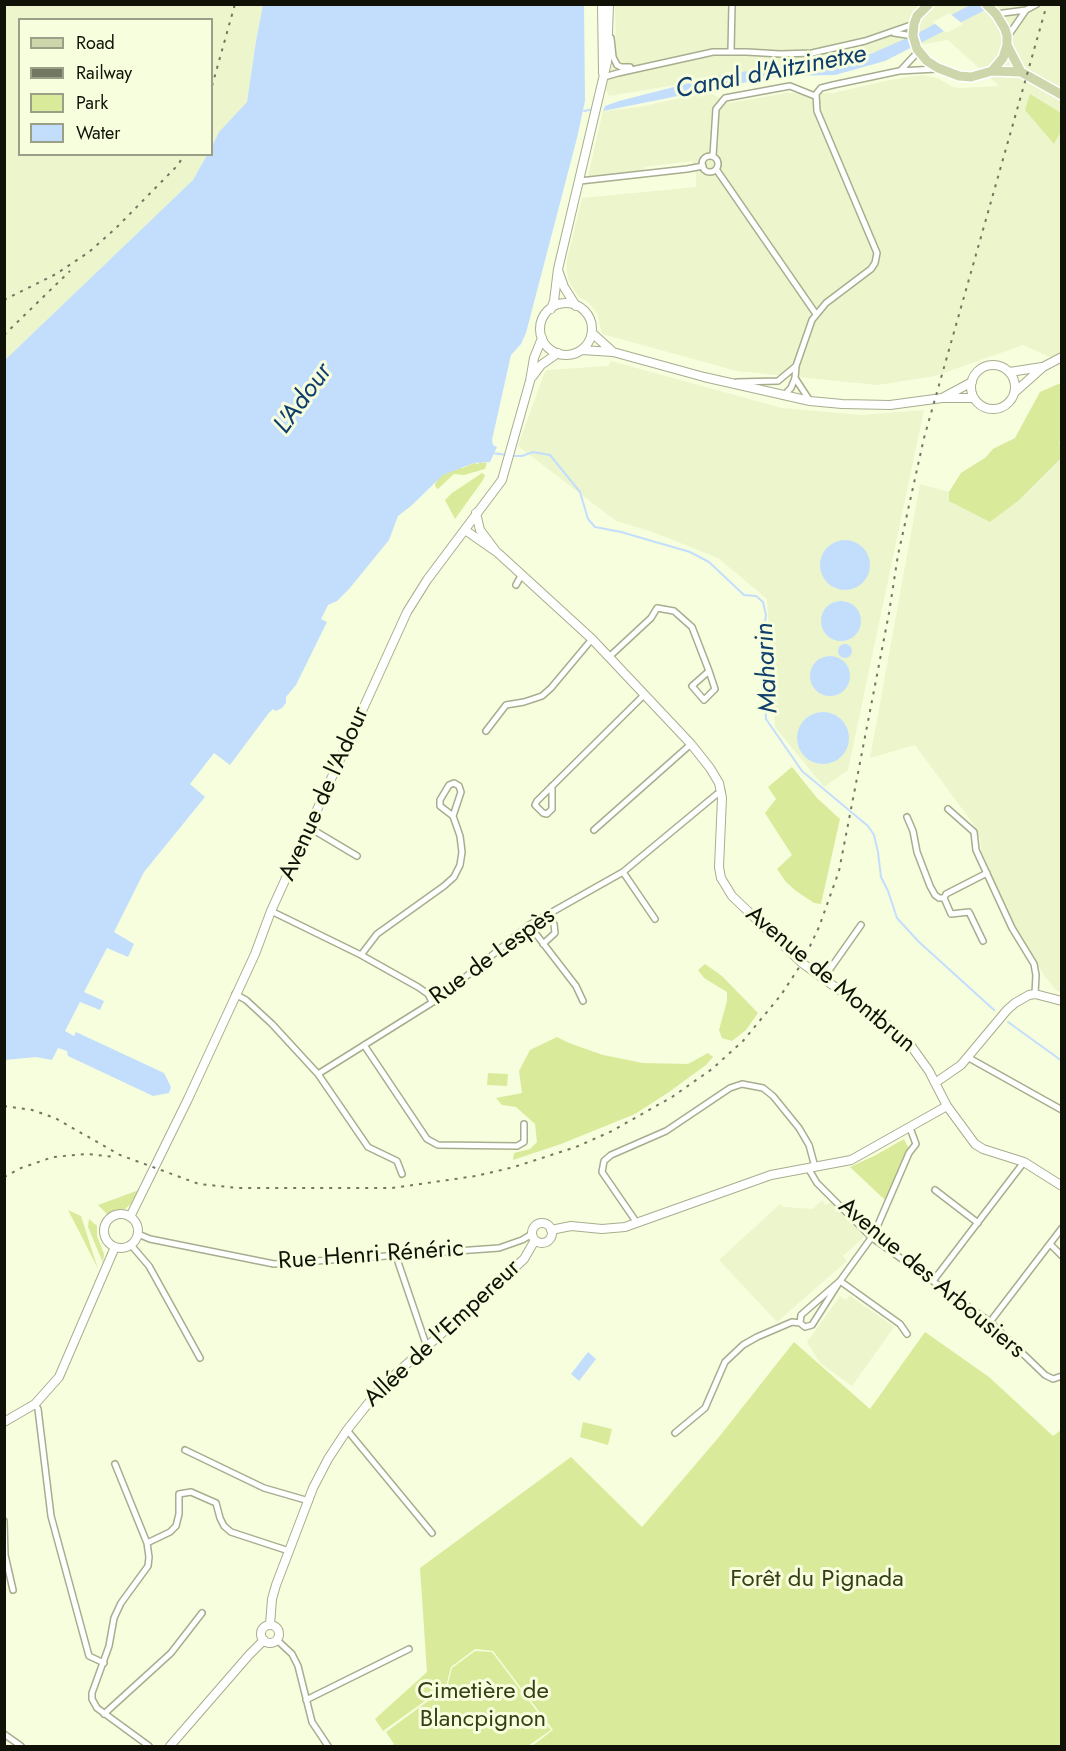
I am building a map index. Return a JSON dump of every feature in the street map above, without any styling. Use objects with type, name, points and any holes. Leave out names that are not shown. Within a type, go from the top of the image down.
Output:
[{"type":"main road","points":[[602,4],[604,77]]},
{"type":"main road","points":[[609,4],[608,62],[558,268],[554,301],[542,323],[542,338],[548,347],[558,353],[570,355],[582,350],[613,352],[724,382],[810,401],[890,405],[938,398],[974,398]]},
{"type":"main road","points":[[986,4],[996,14],[1022,72]]},
{"type":"main road","points":[[922,7],[914,24],[913,36],[917,49],[927,61],[938,68],[959,76],[971,77],[992,71],[1022,72],[1062,95]]},
{"type":"main road","points":[[992,71],[1003,58],[1007,41]]},
{"type":"main road","points":[[558,268],[564,287],[576,306],[587,314],[592,327],[592,333],[582,350]]},
{"type":"main road","points":[[551,309],[563,304],[576,306]]},
{"type":"main road","points":[[592,333],[613,352]]},
{"type":"main road","name":"Avenue de l'Adour","points":[[130,1217],[255,954],[272,911],[407,612],[427,580],[502,480],[530,381],[534,358],[542,338]]},
{"type":"main road","name":"Avenue de l'Adour","points":[[530,381],[541,365],[558,353]]},
{"type":"main road","points":[[1015,392],[1010,372],[1000,366],[987,366],[976,373],[972,382],[974,398],[981,406],[997,409],[1008,404],[1015,392],[1043,367],[1062,357]]},
{"type":"main road","points":[[1010,372],[1043,367]]},
{"type":"main road","points":[[938,398],[972,382]]},
{"type":"main road","points":[[476,513],[480,530],[498,553]]},
{"type":"main road","points":[[465,530],[498,553],[592,639],[691,744],[716,777],[722,792]]},
{"type":"main road","name":"Avenue de Montbrun","points":[[722,792],[718,867],[725,888],[796,958],[909,1043],[947,1106],[975,1143],[982,1149],[1024,1162],[1058,1180],[1062,1186]]},
{"type":"main road","points":[[935,1083],[952,1073],[969,1058],[1007,1010],[1022,998],[1035,994],[1062,1001]]},
{"type":"main road","points":[[551,1230],[571,1226],[617,1229],[771,1174],[851,1160],[947,1106]]},
{"type":"main road","points":[[116,1215],[130,1217],[136,1223],[138,1234],[131,1245],[123,1248],[115,1248],[104,1237],[106,1223],[116,1215]]},
{"type":"main road","points":[[538,1224],[545,1224],[551,1230],[551,1237],[547,1242],[541,1243],[534,1237],[534,1228],[538,1224]]},
{"type":"main road","name":"Allée de l'Empereur","points":[[270,1625],[272,1599],[289,1551],[319,1476],[347,1430],[382,1386],[524,1259],[534,1237]]},
{"type":"main road","points":[[4,1422],[35,1404],[50,1389],[65,1366],[115,1248]]},
{"type":"main road","points":[[270,1625],[277,1629],[279,1632],[277,1640],[271,1643],[264,1641],[263,1629],[270,1625]]},
{"type":"main road","points":[[170,1746],[249,1654],[264,1641]]},
{"type":"street","points":[[731,51],[732,4]]},
{"type":"street","points":[[996,14],[1026,10],[1037,4]]},
{"type":"street","points":[[1007,41],[1026,10]]},
{"type":"street","points":[[608,16],[612,57],[617,65],[621,67],[653,65]]},
{"type":"street","points":[[604,77],[707,53],[731,51],[812,53],[858,43],[914,24]]},
{"type":"street","points":[[889,33],[913,36]]},
{"type":"street","points":[[899,71],[915,55],[917,49]]},
{"type":"street","points":[[783,396],[791,388],[809,327],[816,314],[826,303],[871,269],[877,254],[818,111],[815,96],[824,87],[899,71],[938,68]]},
{"type":"street","points":[[716,169],[718,163],[712,156],[716,109],[725,98],[790,86],[815,96]]},
{"type":"street","points":[[703,166],[705,158],[712,156]]},
{"type":"street","points":[[580,181],[703,166]]},
{"type":"street","points":[[703,166],[709,171],[716,169]]},
{"type":"street","points":[[716,169],[816,314]]},
{"type":"street","points":[[724,382],[772,382],[783,378],[796,366]]},
{"type":"street","points":[[795,378],[810,401]]},
{"type":"street","points":[[516,585],[522,574]]},
{"type":"street","points":[[609,657],[651,618],[657,608],[674,611],[692,627],[709,671],[714,689],[705,700],[692,686],[709,671]]},
{"type":"street","points":[[486,731],[506,705],[542,696],[592,639]]},
{"type":"street","points":[[552,786],[552,809],[547,814],[543,813],[535,805],[537,801],[552,786],[645,694]]},
{"type":"street","points":[[594,830],[691,744]]},
{"type":"street","points":[[361,955],[377,934],[454,877],[460,865],[462,852],[460,836],[453,816],[440,806],[440,800],[449,785],[454,783],[459,786],[461,792],[453,816]]},
{"type":"street","name":"Rue de Lespès","points":[[318,1074],[432,1002],[483,964],[529,925],[623,872],[722,792]]},
{"type":"street","points":[[948,809],[974,832],[976,850],[1012,928],[1034,964],[1035,994]]},
{"type":"street","points":[[907,817],[930,886],[935,895],[944,898]]},
{"type":"street","points":[[310,828],[357,856]]},
{"type":"street","points":[[623,872],[655,919]]},
{"type":"street","points":[[944,898],[946,894],[987,873]]},
{"type":"street","points":[[944,898],[951,914],[969,912],[983,941]]},
{"type":"street","points":[[272,911],[361,955],[418,987],[428,994],[432,1002]]},
{"type":"street","points":[[543,944],[555,933],[554,924],[547,914]]},
{"type":"street","points":[[529,925],[576,986],[583,1001]]},
{"type":"street","points":[[823,979],[861,925]]},
{"type":"street","points":[[236,994],[272,1024],[318,1074],[368,1147],[396,1161],[402,1174]]},
{"type":"street","points":[[364,1045],[427,1139],[438,1145],[517,1146],[524,1142],[524,1124]]},
{"type":"street","points":[[969,1058],[1062,1110]]},
{"type":"street","name":"Avenue des Arbousiers","points":[[637,1223],[602,1172],[604,1161],[611,1155],[666,1131],[736,1086],[742,1084],[763,1088],[773,1096],[799,1128],[809,1145],[811,1167],[817,1184],[871,1237],[990,1322],[1045,1375],[1053,1379],[1062,1376]]},
{"type":"street","points":[[675,1434],[705,1408],[725,1362],[743,1345],[792,1322],[800,1323],[805,1327],[812,1325],[871,1237],[909,1153],[916,1144],[910,1128]]},
{"type":"street","points":[[933,1281],[1024,1162]]},
{"type":"street","points":[[935,1190],[978,1223]]},
{"type":"street","points":[[990,1322],[1062,1228]]},
{"type":"street","name":"Rue Henri Rénéric","points":[[138,1234],[150,1239],[274,1264],[499,1248],[534,1237]]},
{"type":"street","points":[[1050,1244],[1062,1256]]},
{"type":"street","points":[[131,1245],[149,1266],[200,1358]]},
{"type":"street","points":[[396,1257],[427,1347]]},
{"type":"street","points":[[800,1323],[801,1315],[840,1281]]},
{"type":"street","points":[[840,1281],[900,1324],[907,1334]]},
{"type":"street","points":[[35,1404],[38,1409],[51,1516],[89,1656],[104,1663]]},
{"type":"street","points":[[347,1430],[432,1533]]},
{"type":"street","points":[[185,1450],[264,1488],[309,1501]]},
{"type":"street","points":[[115,1464],[147,1543],[149,1557],[148,1566],[121,1603],[114,1618],[109,1646],[92,1693],[92,1699],[104,1714],[148,1746]]},
{"type":"street","points":[[147,1543],[170,1532],[176,1526],[179,1514],[179,1494],[191,1492],[216,1503],[220,1518],[231,1532],[289,1551]]},
{"type":"street","points":[[4,1521],[5,1555],[13,1590]]},
{"type":"street","points":[[104,1714],[171,1653],[202,1613]]},
{"type":"street","points":[[277,1640],[292,1654],[298,1666],[312,1722],[328,1746]]},
{"type":"street","points":[[306,1700],[409,1649]]},
{"type":"street","points":[[4,1734],[21,1746]]},
{"type":"shaded area","points":[[5,5],[263,5],[247,102],[219,132],[213,144],[213,18],[18,18],[18,156],[206,156],[193,180],[5,360]]},
{"type":"shaded area","points":[[615,5],[1061,5],[1061,362],[1023,345],[935,376],[878,385],[737,371],[602,334],[597,313],[588,302],[578,296],[569,281],[567,272],[567,260],[582,198],[696,187],[696,173],[692,161],[644,167],[644,171],[588,176],[603,111],[639,107],[708,92],[729,103],[787,93],[833,93],[921,75],[937,78],[953,87],[960,88],[999,86],[948,40],[609,96],[603,84],[616,58]]},
{"type":"shaded area","points":[[611,361],[782,408],[861,415],[924,410],[848,770],[824,787],[775,727],[767,599],[718,558],[653,532],[616,521],[518,446],[547,370],[608,366]]},
{"type":"shaded area","points":[[1061,383],[1061,993],[1046,978],[1013,927],[981,850],[980,838],[974,825],[915,745],[870,758],[920,484],[949,492],[961,473],[985,458],[993,449],[1015,438],[1040,392]]},
{"type":"shaded area","points":[[822,1200],[826,1205],[831,1202],[864,1237],[843,1256],[847,1261],[777,1322],[719,1260],[780,1204],[784,1207],[813,1209]]},
{"type":"shaded area","points":[[849,1295],[894,1327],[852,1386],[820,1363],[807,1342],[840,1296],[846,1300]]},
{"type":"green space","points":[[1030,94],[1061,113],[1061,131],[1054,144],[1025,110]]},
{"type":"green space","points":[[1061,383],[1062,440],[1059,442],[1061,458],[1018,501],[990,522],[949,501],[949,492],[961,473],[985,458],[993,449],[1015,438],[1040,392]]},
{"type":"green space","points":[[480,462],[487,463],[485,469],[464,475],[454,474],[438,489],[436,488],[435,484],[439,477],[458,467],[463,468]]},
{"type":"green space","points":[[482,473],[485,475],[483,480],[455,519],[445,500]]},
{"type":"green space","points":[[792,767],[817,798],[840,819],[821,904],[814,903],[796,891],[777,869],[792,855],[765,813],[776,799],[768,787]]},
{"type":"green space","points":[[705,964],[722,976],[758,1013],[746,1030],[732,1041],[722,1038],[719,1030],[727,1001],[727,992],[704,978],[698,970]]},
{"type":"green space","points":[[557,1037],[603,1055],[643,1063],[688,1064],[708,1053],[713,1057],[706,1065],[635,1114],[561,1144],[513,1160],[514,1153],[530,1149],[537,1142],[535,1124],[516,1107],[502,1105],[496,1098],[522,1093],[519,1071],[530,1050]]},
{"type":"green space","points":[[488,1073],[508,1074],[507,1086],[487,1085]]},
{"type":"green space","points":[[904,1139],[909,1149],[885,1200],[850,1167]]},
{"type":"green space","points":[[139,1190],[132,1203],[125,1209],[107,1214],[98,1205]]},
{"type":"green space","points":[[68,1210],[81,1216],[98,1269],[83,1239]]},
{"type":"green space","points":[[89,1219],[97,1226],[97,1236],[104,1254],[103,1263],[88,1227]]},
{"type":"green space","name":"Forêt du Pignada","points":[[925,1332],[989,1377],[1053,1436],[1061,1430],[1061,1746],[532,1746],[553,1730],[493,1651],[475,1649],[451,1667],[446,1686],[383,1731],[375,1719],[427,1672],[420,1568],[571,1457],[642,1527],[719,1437],[794,1342],[870,1409]]},
{"type":"green space","points":[[583,1422],[612,1429],[608,1445],[580,1437]]},
{"type":"green space","name":"Cimetière de Blancpignon","points":[[475,1651],[492,1652],[551,1730],[528,1746],[391,1746],[394,1744],[386,1732],[447,1687],[452,1668]]},
{"type":"water","name":"L'Adour","points":[[263,5],[584,5],[585,101],[526,333],[521,344],[511,355],[492,440],[493,445],[497,447],[490,462],[474,463],[443,475],[398,516],[389,540],[349,589],[337,601],[328,605],[321,619],[327,622],[296,685],[286,697],[286,703],[282,708],[276,711],[273,709],[268,714],[230,765],[214,753],[190,784],[205,797],[144,872],[114,932],[134,944],[128,957],[107,948],[84,992],[104,1001],[100,1010],[80,1002],[65,1031],[74,1036],[76,1032],[164,1073],[171,1087],[169,1093],[153,1096],[68,1056],[67,1051],[58,1048],[52,1060],[36,1057],[5,1060],[5,360],[193,180],[206,156],[213,156],[213,144],[219,132],[247,102]]},
{"type":"water","points":[[970,5],[995,5],[885,61],[835,75],[778,76],[603,111],[605,106],[619,101],[721,75],[789,65],[832,63],[873,53],[918,33]]},
{"type":"water","points":[[840,540],[850,540],[863,547],[870,560],[870,570],[863,583],[850,590],[840,590],[831,586],[824,579],[820,570],[820,560],[824,551],[831,544]]},
{"type":"water","points":[[841,601],[855,607],[861,621],[855,635],[841,641],[827,635],[821,621],[827,607]]},
{"type":"water","points":[[842,644],[848,644],[852,651],[848,658],[842,658],[838,654],[838,648]]},
{"type":"water","points":[[830,656],[838,657],[844,662],[849,668],[849,684],[844,690],[838,695],[830,696],[822,695],[816,690],[811,684],[810,676],[811,668],[816,662],[822,657]]},
{"type":"water","points":[[823,712],[833,714],[841,720],[847,728],[849,738],[847,748],[841,756],[833,762],[823,764],[813,762],[805,756],[799,748],[797,738],[799,728],[805,720],[813,714]]},
{"type":"water","points":[[588,1352],[596,1359],[579,1381],[571,1374]]},
{"type":"pier","points":[[949,13],[963,24],[946,33],[933,22]]},
{"type":"waterway","name":"Canal d'Aitzinetxe","points":[[584,111],[594,109]]},
{"type":"waterway","name":"Maharin","points":[[513,456],[533,452],[550,455],[580,492],[588,519],[595,527],[690,552],[709,562],[744,595],[756,596],[763,602],[766,615],[762,642],[766,719],[802,771],[868,826],[874,835],[881,877],[897,918],[918,941],[994,1010]]},
{"type":"waterway","name":"Maharin","points":[[492,453],[507,455]]},
{"type":"waterway","name":"Maharin","points":[[1008,1022],[1062,1061]]},
{"type":"railway","points":[[213,82],[235,4]]},
{"type":"railway","points":[[4,1106],[32,1110],[55,1118],[120,1155],[199,1184],[238,1188],[392,1188],[476,1176],[514,1167],[576,1147],[612,1131],[672,1097],[712,1069],[743,1041],[781,995],[802,963],[819,927],[839,871],[898,555],[924,438],[1047,4]]},
{"type":"railway","points":[[4,300],[56,274],[89,252],[115,229],[177,166],[184,156]]},
{"type":"railway","points":[[4,335],[70,271]]},
{"type":"railway","points":[[4,1177],[21,1168],[53,1157],[87,1154],[115,1157]]}]
